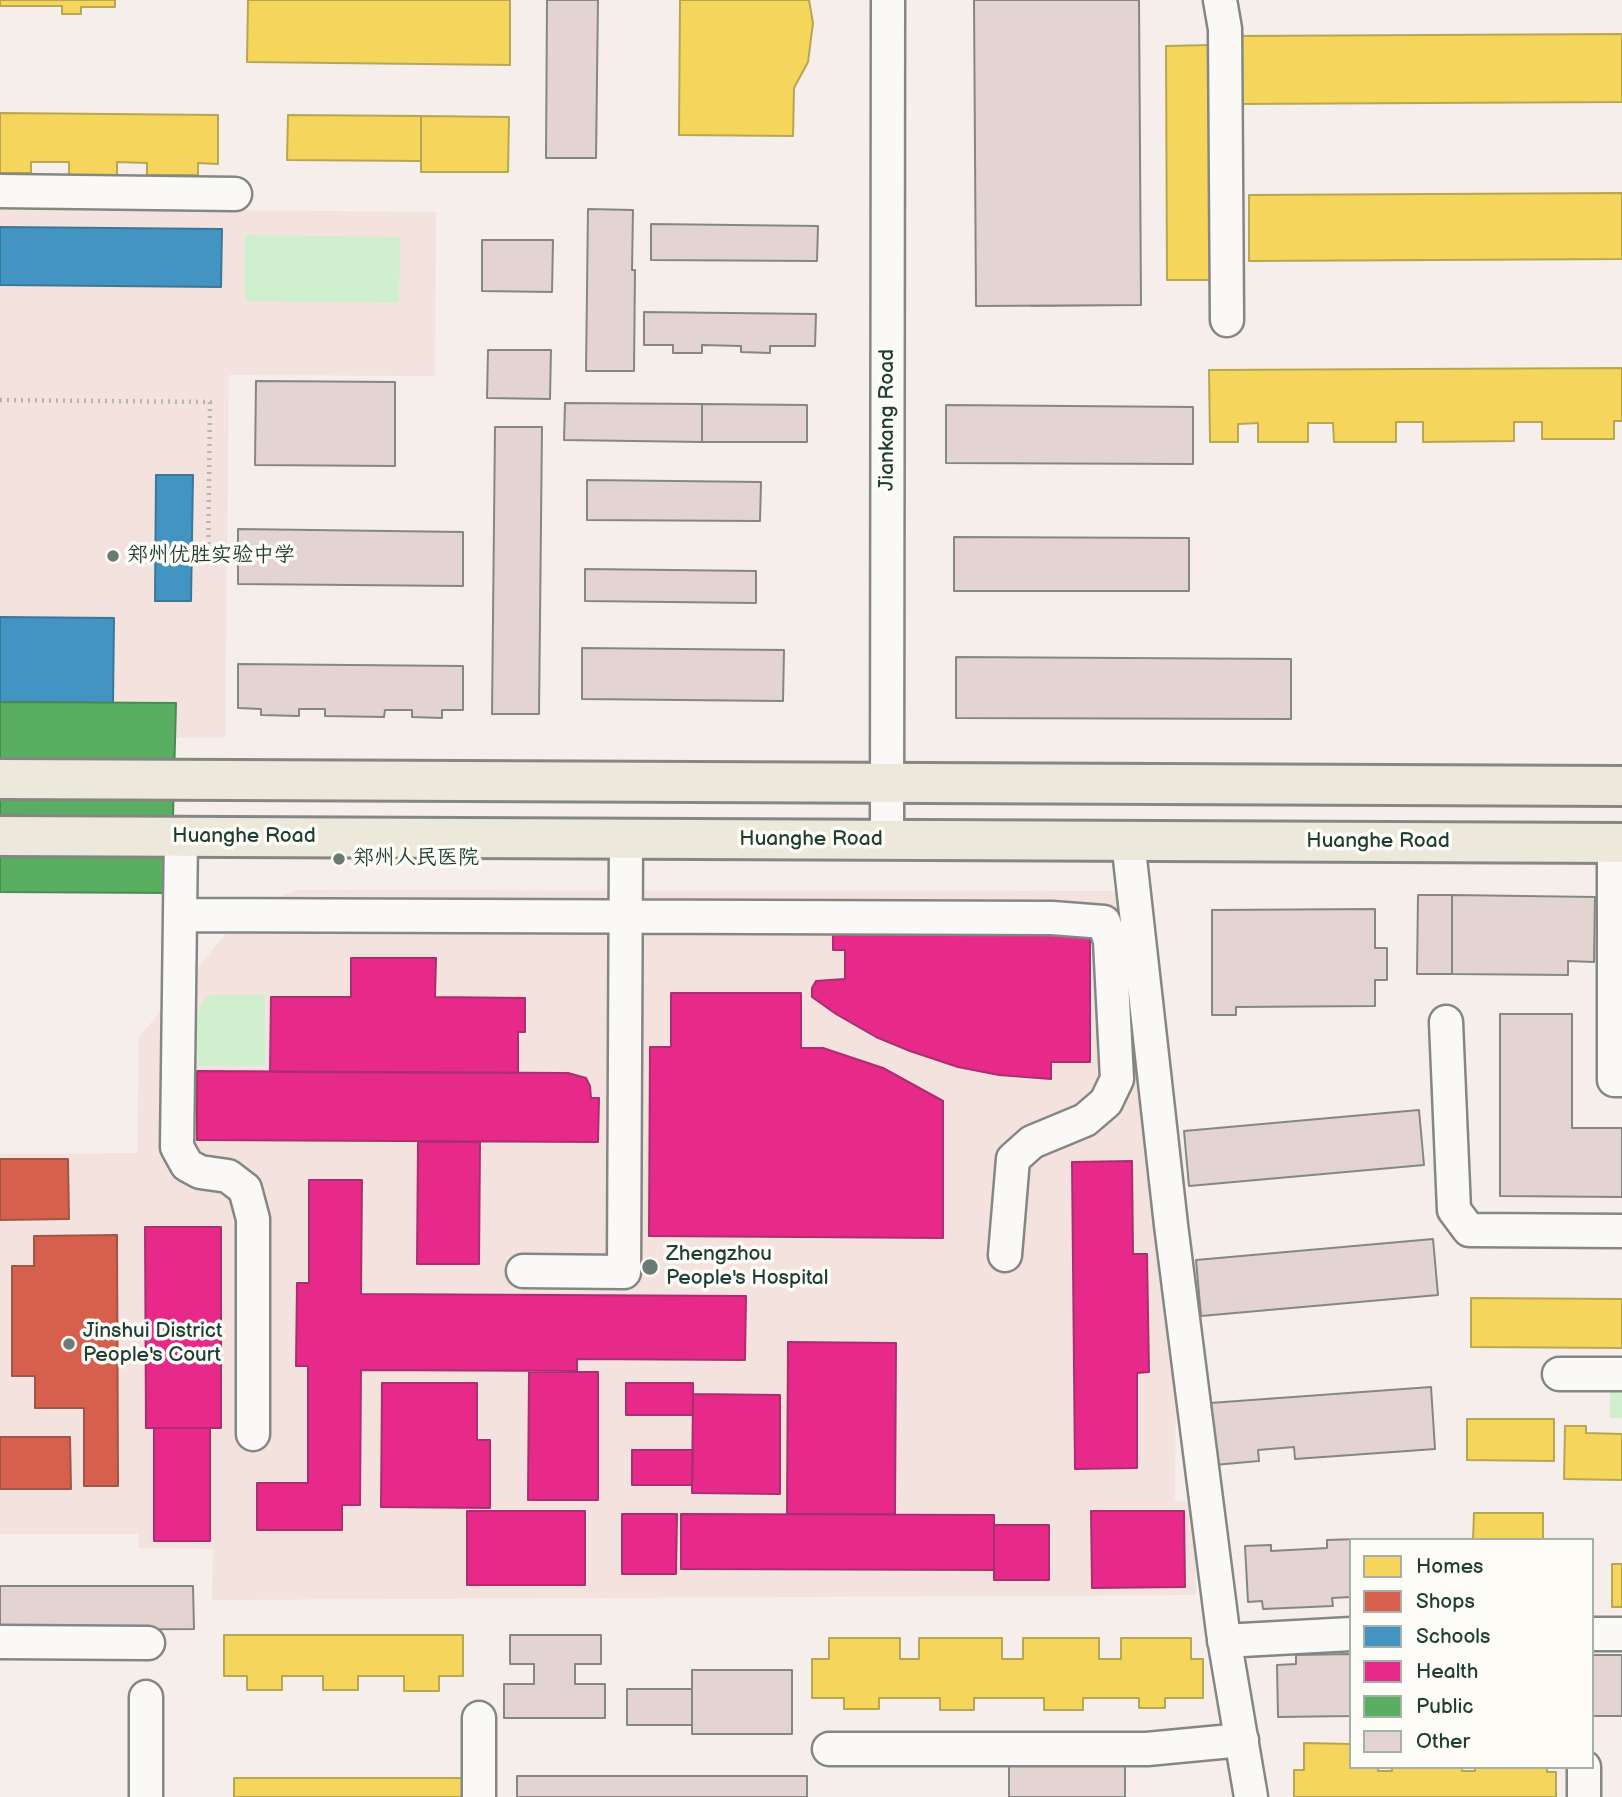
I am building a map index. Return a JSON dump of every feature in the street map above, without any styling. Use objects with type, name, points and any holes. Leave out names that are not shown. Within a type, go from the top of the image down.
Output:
[{"type":"main road","points":[[0,779],[1622,786]]},
{"type":"main road","name":"Huanghe Road","points":[[0,836],[1618,843]]},
{"type":"street","name":"Jiankang Road","points":[[887,840],[888,0]]},
{"type":"street","points":[[1220,0],[1225,29],[1227,320]]},
{"type":"street","points":[[0,191],[235,194]]},
{"type":"street","points":[[181,837],[177,1147],[187,1165],[200,1172],[228,1175],[246,1189],[253,1219],[253,1434]]},
{"type":"street","points":[[523,1271],[624,1272],[626,839]]},
{"type":"street","points":[[1128,841],[1171,1226],[1224,1641],[1251,1797]]},
{"type":"street","points":[[1618,843],[1614,1080],[1622,1080]]},
{"type":"street","points":[[180,915],[1052,918],[1104,922],[1110,941],[1117,1079],[1106,1102],[1084,1120],[1032,1142],[1013,1159],[1005,1255]]},
{"type":"street","points":[[1446,1022],[1454,1210],[1469,1230],[1622,1231]]},
{"type":"street","points":[[1559,1374],[1622,1374]]},
{"type":"street","points":[[1224,1641],[1349,1634]]},
{"type":"street","points":[[1594,1634],[1622,1634]]},
{"type":"street","points":[[0,1642],[148,1643]]},
{"type":"street","points":[[146,1697],[146,1797]]},
{"type":"street","points":[[479,1718],[479,1797]]},
{"type":"street","points":[[829,1749],[1147,1749],[1242,1741]]},
{"type":"street","points":[[1584,1769],[1584,1797]]},
{"type":"path","points":[[0,400],[210,402],[208,570]]},
{"type":"shaded area","name":"郑州优胜实验中学","points":[[0,208],[436,212],[435,376],[229,375],[225,738],[0,736]]},
{"type":"shaded area","name":"Zhengzhou People's Hospital","points":[[297,890],[1118,891],[1176,1380],[1175,1501],[1195,1502],[1196,1595],[212,1600],[213,1549],[139,1548],[138,1534],[0,1534],[0,1154],[137,1153],[139,1037],[230,929],[259,906]]},
{"type":"green space","points":[[245,235],[400,237],[399,303],[245,301]]},
{"type":"green space","points":[[210,995],[265,995],[265,1066],[198,1066],[198,1017],[204,1000]]},
{"type":"green space","points":[[1610,1391],[1622,1391],[1622,1418],[1610,1418]]},
{"type":"building: Homes","points":[[0,0],[115,0],[115,7],[81,7],[81,14],[62,14],[62,6],[0,6]]},
{"type":"building: Homes","points":[[248,0],[510,0],[510,65],[247,62]]},
{"type":"building: Homes","points":[[680,0],[809,0],[813,23],[808,62],[794,88],[793,136],[679,135]]},
{"type":"building: Homes","points":[[1622,34],[1622,102],[1236,104],[1236,36]]},
{"type":"building: Homes","points":[[1211,45],[1212,280],[1167,280],[1166,46]]},
{"type":"building: Homes","points":[[1030,99],[1112,99],[1112,144],[1140,144],[1140,238],[1113,238],[1113,305],[1031,306],[1031,238],[992,238],[991,144],[1030,144]]},
{"type":"building: Homes","points":[[0,113],[218,115],[218,164],[198,163],[198,175],[147,175],[147,163],[117,162],[117,176],[69,175],[69,162],[31,162],[31,173],[0,173]]},
{"type":"building: Homes","points":[[288,115],[421,116],[421,161],[287,160]]},
{"type":"building: Homes","points":[[421,116],[509,117],[508,172],[421,172]]},
{"type":"building: Homes","points":[[1622,193],[1622,259],[1249,261],[1249,195]]},
{"type":"building: Homes","points":[[1622,368],[1622,421],[1614,421],[1614,439],[1542,439],[1542,422],[1514,422],[1514,441],[1423,442],[1423,422],[1396,422],[1396,442],[1334,442],[1333,423],[1308,423],[1308,442],[1258,442],[1258,423],[1238,424],[1238,442],[1210,442],[1209,370]]},
{"type":"building: Homes","points":[[1471,1298],[1622,1299],[1622,1348],[1471,1347]]},
{"type":"building: Homes","points":[[1467,1419],[1554,1419],[1554,1461],[1467,1460]]},
{"type":"building: Homes","points":[[1565,1426],[1586,1426],[1586,1433],[1622,1434],[1622,1480],[1564,1479]]},
{"type":"building: Homes","points":[[1474,1513],[1543,1513],[1543,1538],[1473,1538]]},
{"type":"building: Homes","points":[[1612,1564],[1622,1564],[1622,1607],[1612,1607]]},
{"type":"building: Homes","points":[[224,1635],[463,1635],[463,1676],[439,1676],[439,1691],[404,1691],[404,1676],[358,1676],[358,1690],[323,1690],[323,1676],[282,1676],[282,1690],[247,1690],[247,1676],[224,1676]]},
{"type":"building: Homes","points":[[829,1638],[900,1638],[900,1659],[919,1659],[919,1638],[1002,1638],[1002,1659],[1023,1659],[1023,1638],[1099,1638],[1099,1659],[1121,1659],[1121,1638],[1191,1638],[1191,1659],[1203,1659],[1203,1698],[1165,1698],[1165,1708],[1139,1708],[1139,1698],[1083,1698],[1083,1710],[1044,1710],[1044,1698],[974,1698],[974,1710],[940,1710],[940,1698],[879,1698],[879,1709],[844,1709],[844,1698],[812,1698],[812,1659],[829,1659]]},
{"type":"building: Homes","points":[[1304,1743],[1349,1744],[1349,1769],[1547,1769],[1547,1772],[1556,1772],[1556,1797],[1294,1797],[1294,1770],[1304,1770]]},
{"type":"building: Homes","points":[[234,1778],[472,1778],[472,1797],[234,1797]]},
{"type":"building: Shops","points":[[0,1159],[68,1159],[69,1219],[0,1220]]},
{"type":"building: Shops","points":[[117,1235],[118,1486],[84,1486],[84,1408],[35,1408],[35,1376],[12,1376],[12,1266],[34,1266],[34,1236]]},
{"type":"building: Shops","points":[[0,1437],[70,1437],[71,1489],[0,1489]]},
{"type":"building: Schools","points":[[0,227],[222,229],[221,287],[0,285]]},
{"type":"building: Schools","points":[[156,475],[193,475],[191,601],[155,601]]},
{"type":"building: Schools","points":[[0,617],[114,618],[113,703],[0,702]]},
{"type":"building: Health","points":[[1090,929],[1090,1062],[1051,1062],[1051,1079],[999,1075],[958,1067],[910,1051],[876,1037],[812,997],[812,988],[816,981],[845,979],[845,950],[833,950],[833,934],[1057,934]]},
{"type":"building: Health","points":[[351,958],[436,958],[435,997],[525,998],[525,1032],[518,1032],[518,1073],[270,1072],[271,997],[351,997]]},
{"type":"building: Health","points":[[671,993],[801,993],[801,1048],[823,1048],[883,1068],[943,1101],[943,1238],[649,1236],[650,1047],[671,1047]]},
{"type":"building: Health","points":[[197,1071],[568,1073],[586,1078],[591,1098],[599,1098],[598,1142],[197,1140]]},
{"type":"building: Health","points":[[418,1142],[480,1142],[479,1264],[417,1264]]},
{"type":"building: Health","points":[[1132,1161],[1133,1254],[1147,1254],[1149,1372],[1137,1373],[1137,1468],[1075,1469],[1072,1162]]},
{"type":"building: Health","points":[[309,1180],[362,1180],[361,1294],[746,1296],[745,1360],[577,1359],[577,1371],[361,1370],[360,1505],[342,1505],[342,1530],[257,1530],[257,1483],[308,1483],[308,1366],[296,1366],[297,1283],[309,1283]]},
{"type":"building: Health","points":[[145,1227],[221,1227],[221,1428],[146,1428]]},
{"type":"building: Health","points":[[788,1342],[896,1343],[895,1514],[787,1514]]},
{"type":"building: Health","points":[[529,1372],[598,1372],[598,1500],[528,1500]]},
{"type":"building: Health","points":[[382,1383],[477,1383],[477,1440],[490,1440],[490,1508],[381,1507]]},
{"type":"building: Health","points":[[626,1383],[693,1383],[693,1415],[626,1415]]},
{"type":"building: Health","points":[[693,1394],[780,1395],[780,1494],[692,1493]]},
{"type":"building: Health","points":[[154,1428],[210,1428],[210,1541],[154,1541]]},
{"type":"building: Health","points":[[632,1450],[693,1450],[692,1485],[632,1485]]},
{"type":"building: Health","points":[[467,1511],[585,1511],[585,1585],[467,1585]]},
{"type":"building: Health","points":[[1091,1511],[1184,1511],[1185,1587],[1092,1588]]},
{"type":"building: Health","points":[[622,1514],[677,1514],[676,1574],[622,1574]]},
{"type":"building: Health","points":[[681,1514],[994,1515],[994,1570],[681,1569]]},
{"type":"building: Health","points":[[994,1525],[1049,1525],[1049,1580],[994,1580]]},
{"type":"building: Public","points":[[0,702],[176,703],[171,893],[0,892]]},
{"type":"building: Other","points":[[547,0],[598,0],[596,158],[546,158]]},
{"type":"building: Other","points":[[974,0],[1139,0],[1141,305],[976,306]]},
{"type":"building: Other","points":[[588,209],[633,210],[634,371],[586,371]]},
{"type":"building: Other","points":[[651,224],[818,226],[817,261],[651,260]]},
{"type":"building: Other","points":[[482,240],[553,240],[552,292],[482,291]]},
{"type":"building: Other","points":[[644,312],[816,314],[815,346],[770,346],[770,353],[741,352],[741,346],[702,345],[702,353],[673,353],[673,345],[644,345]]},
{"type":"building: Other","points":[[488,350],[551,350],[550,399],[487,398]]},
{"type":"building: Other","points":[[256,381],[395,382],[395,466],[255,465]]},
{"type":"building: Other","points":[[565,403],[702,404],[702,442],[564,440]]},
{"type":"building: Other","points":[[702,404],[807,405],[807,442],[702,442]]},
{"type":"building: Other","points":[[946,405],[1193,407],[1193,464],[946,463]]},
{"type":"building: Other","points":[[495,427],[542,427],[539,714],[492,714]]},
{"type":"building: Other","points":[[587,480],[761,482],[760,521],[587,520]]},
{"type":"building: Other","points":[[238,529],[463,532],[463,586],[238,584]]},
{"type":"building: Other","points":[[954,537],[1189,538],[1189,591],[954,591]]},
{"type":"building: Other","points":[[585,569],[756,571],[756,603],[585,601]]},
{"type":"building: Other","points":[[582,648],[784,650],[783,701],[582,699]]},
{"type":"building: Other","points":[[956,657],[1291,659],[1291,719],[956,718]]},
{"type":"building: Other","points":[[238,664],[463,666],[463,710],[442,710],[442,718],[412,717],[412,710],[385,710],[384,717],[325,716],[325,709],[299,709],[299,716],[261,715],[261,709],[238,708]]},
{"type":"building: Other","points":[[1418,895],[1452,895],[1452,974],[1417,974]]},
{"type":"building: Other","points":[[1452,895],[1595,897],[1594,962],[1568,961],[1568,975],[1452,974]]},
{"type":"building: Other","points":[[1375,909],[1375,948],[1387,948],[1387,980],[1375,980],[1375,1006],[1236,1007],[1236,1015],[1212,1015],[1212,910]]},
{"type":"building: Other","points":[[1500,1014],[1572,1014],[1572,1128],[1622,1128],[1622,1197],[1500,1196]]},
{"type":"building: Other","points":[[1419,1110],[1424,1165],[1189,1186],[1184,1131]]},
{"type":"building: Other","points":[[1433,1239],[1438,1295],[1201,1316],[1196,1260]]},
{"type":"building: Other","points":[[1431,1387],[1435,1449],[1295,1459],[1294,1447],[1258,1450],[1259,1461],[1214,1465],[1210,1403]]},
{"type":"building: Other","points":[[1349,1539],[1349,1597],[1332,1598],[1333,1606],[1263,1609],[1262,1601],[1248,1602],[1245,1546],[1271,1545],[1271,1551],[1327,1548],[1327,1540]]},
{"type":"building: Other","points":[[0,1586],[193,1586],[194,1629],[0,1630]]},
{"type":"building: Other","points":[[510,1635],[601,1635],[601,1664],[575,1664],[575,1684],[605,1684],[605,1718],[504,1718],[504,1684],[534,1684],[534,1664],[510,1664]]},
{"type":"building: Other","points":[[1349,1654],[1349,1716],[1278,1717],[1277,1665],[1296,1664],[1296,1655]]},
{"type":"building: Other","points":[[1594,1655],[1622,1655],[1622,1716],[1594,1716]]},
{"type":"building: Other","points":[[692,1670],[792,1670],[792,1734],[692,1734]]},
{"type":"building: Other","points":[[627,1689],[692,1689],[692,1725],[627,1725]]},
{"type":"building: Other","points":[[1009,1762],[1125,1762],[1125,1797],[1009,1797]]},
{"type":"building: Other","points":[[517,1776],[807,1776],[807,1797],[517,1797]]},
{"type":"place","name":"郑州优胜实验中学","points":[[113,556]]},
{"type":"place","name":"郑州人民医院","points":[[339,859]]},
{"type":"place","name":"Zhengzhou People's Hospital","points":[[650,1267]]},
{"type":"place","name":"Jinshui District People's Court","points":[[69,1344]]}]
